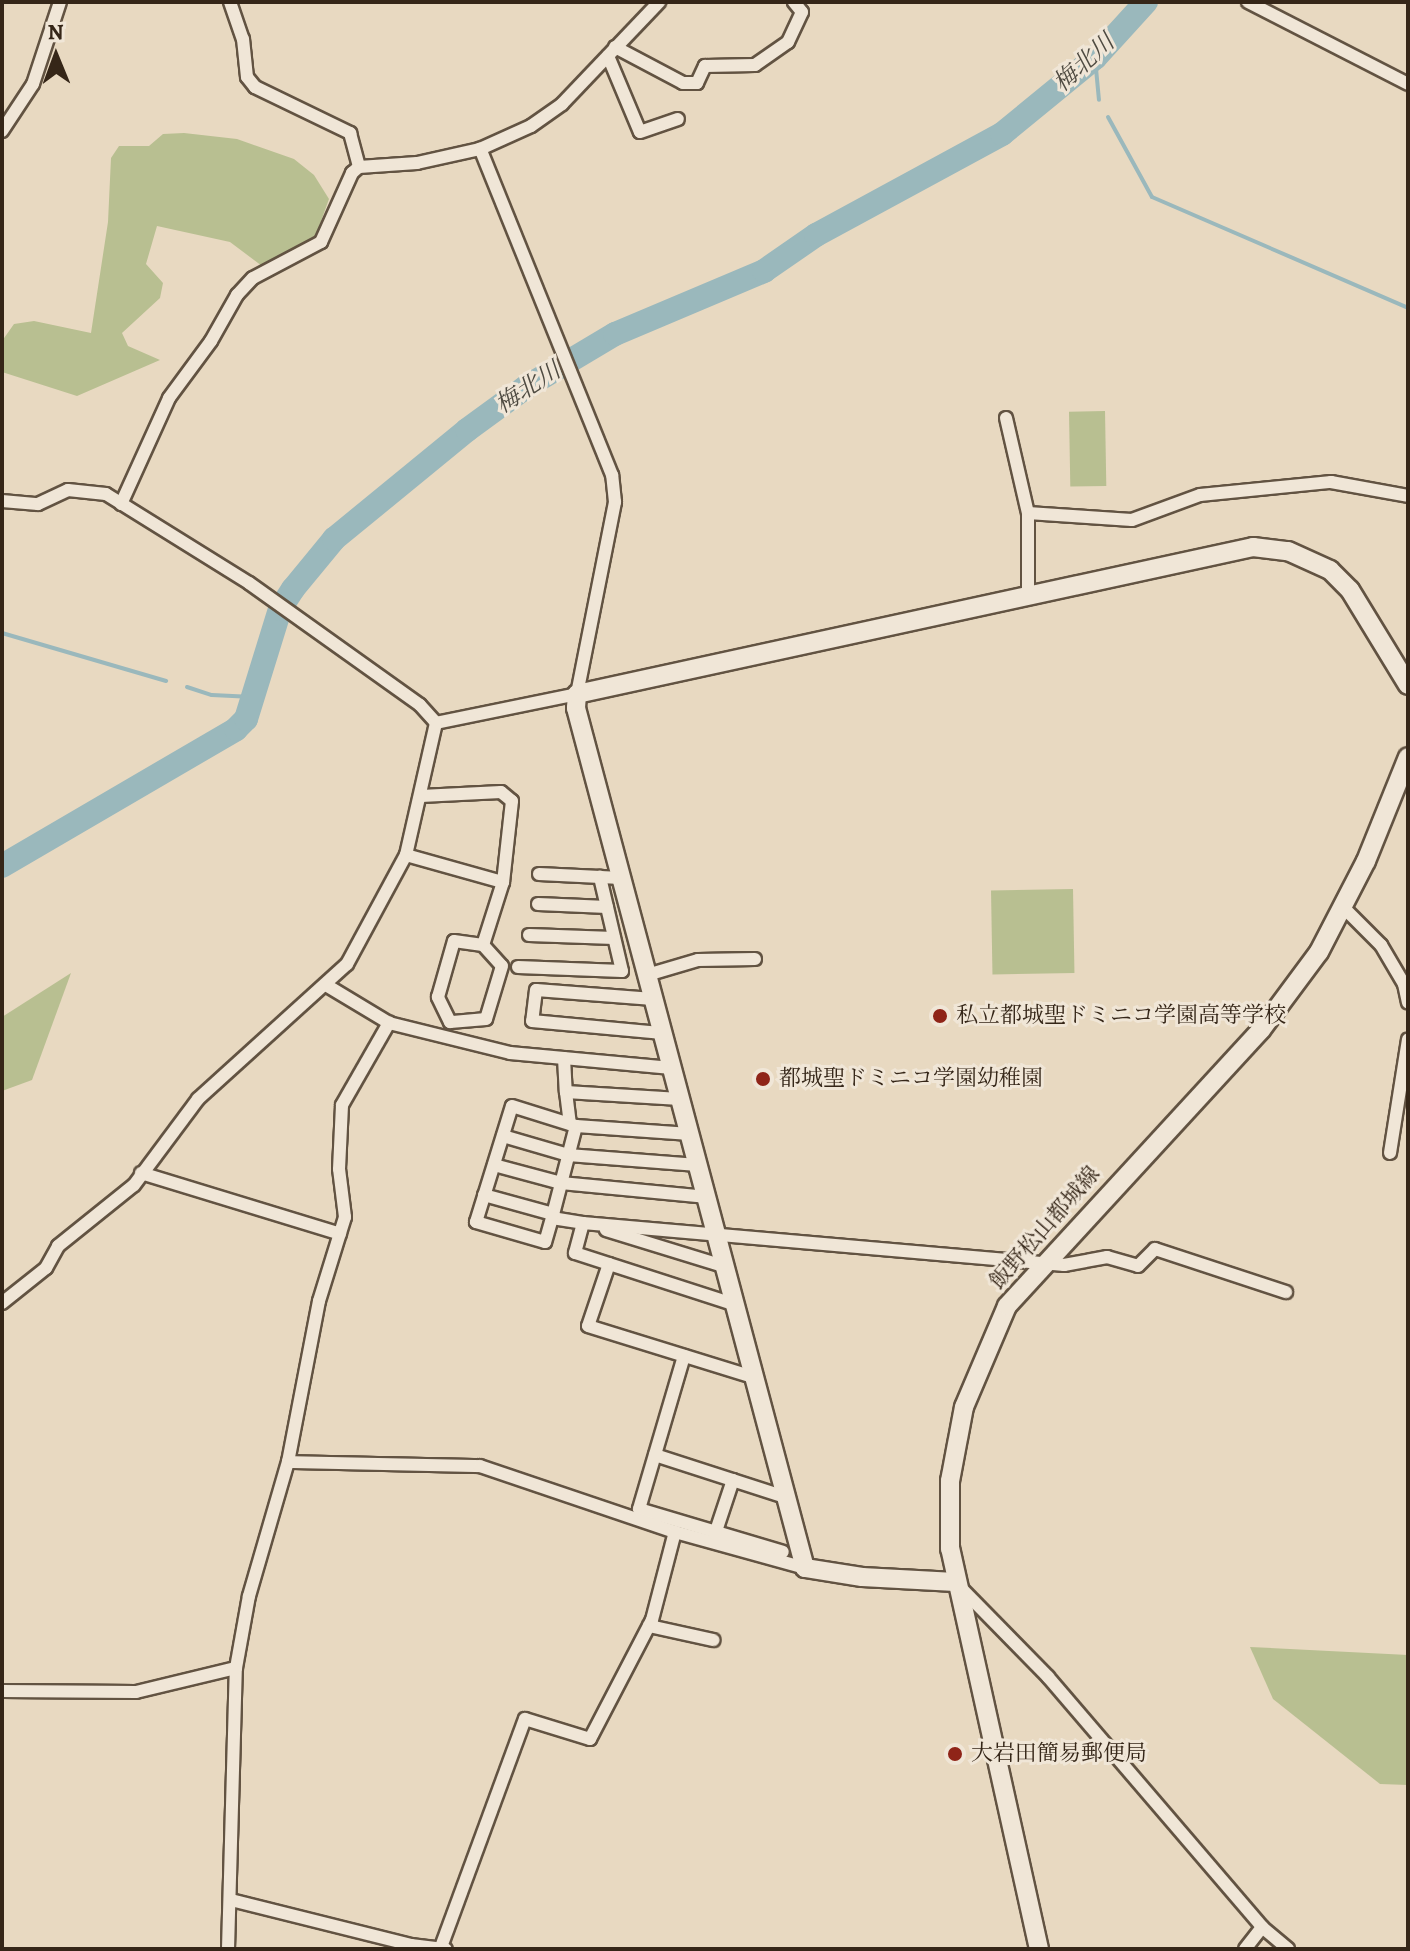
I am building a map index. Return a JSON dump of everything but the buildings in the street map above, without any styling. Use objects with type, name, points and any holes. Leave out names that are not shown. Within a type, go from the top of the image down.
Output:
[{"type":"street","points":[[2,131],[33,84],[60,2]]},
{"type":"street","points":[[230,2],[243,39],[247,77],[255,87],[350,133],[359,167]]},
{"type":"street","points":[[359,167],[407,165],[480,149],[531,126],[562,104],[659,2]]},
{"type":"street","points":[[611,52],[690,84],[705,66],[755,65],[788,42],[802,12],[794,2]]},
{"type":"street","points":[[1248,2],[1408,84]]},
{"type":"street","points":[[611,52],[640,132],[678,119]]},
{"type":"street","points":[[480,149],[615,490],[576,708],[805,1568]]},
{"type":"street","points":[[121,504],[169,398],[211,341],[237,295],[253,278],[321,242],[332,228],[345,186],[359,167]]},
{"type":"street","points":[[1006,418],[1028,513],[1028,596]]},
{"type":"street","points":[[1028,513],[1132,520],[1200,495],[1331,482],[1408,496]]},
{"type":"street","points":[[2,501],[28,506],[68,490],[87,489],[121,504],[249,583],[420,705],[436,723]]},
{"type":"street","points":[[436,723],[1237,550],[1288,551],[1312,559],[1350,590],[1408,685]]},
{"type":"street","points":[[2,1303],[25,1288],[46,1268],[58,1246],[141,1173],[198,1099],[326,985],[369,931],[406,855],[436,723]]},
{"type":"street","name":"飯野松山都城線","points":[[1039,1949],[955,1582],[948,1508],[964,1407],[990,1335],[1041,1263],[1261,1030],[1319,952],[1400,798],[1408,757]]},
{"type":"street","points":[[421,796],[501,792],[512,801],[503,882],[483,945]]},
{"type":"street","points":[[406,855],[503,882]]},
{"type":"street","points":[[539,874],[621,878]]},
{"type":"street","points":[[518,967],[622,971],[600,877]]},
{"type":"street","points":[[538,904],[607,907]]},
{"type":"street","points":[[1343,907],[1381,945],[1404,984],[1408,1003]]},
{"type":"street","points":[[529,935],[614,938]]},
{"type":"street","points":[[454,941],[483,945],[502,966],[486,1019],[450,1022],[438,997],[454,941]]},
{"type":"street","points":[[647,975],[698,960],[755,959]]},
{"type":"street","points":[[326,985],[389,1023],[510,1053],[671,1068]]},
{"type":"street","points":[[653,999],[536,990],[532,1021],[662,1033]]},
{"type":"street","points":[[228,1949],[236,1668],[249,1596],[288,1462],[319,1301],[345,1217],[339,1169],[342,1105],[389,1023]]},
{"type":"street","points":[[1390,1153],[1408,1039]]},
{"type":"street","points":[[564,1058],[566,1092],[573,1125],[545,1242],[476,1222],[512,1106],[573,1125],[690,1134]]},
{"type":"street","points":[[566,1092],[680,1099]]},
{"type":"street","points":[[503,1136],[568,1155],[698,1165]]},
{"type":"street","points":[[494,1165],[561,1183],[707,1197]]},
{"type":"street","points":[[141,1173],[340,1234]]},
{"type":"street","points":[[484,1195],[726,1267]]},
{"type":"street","points":[[583,1223],[716,1232],[1041,1263],[1107,1257],[1138,1266],[1155,1249],[1286,1292]]},
{"type":"street","points":[[583,1223],[575,1253],[736,1305]]},
{"type":"street","points":[[609,1264],[588,1326],[756,1378]]},
{"type":"street","points":[[684,1356],[639,1509],[783,1552]]},
{"type":"street","points":[[655,1455],[788,1498]]},
{"type":"street","points":[[288,1462],[480,1466],[675,1532],[805,1568],[862,1577],[955,1582],[1048,1677],[1262,1927],[1288,1949]]},
{"type":"street","points":[[715,1534],[733,1480]]},
{"type":"street","points":[[231,1900],[411,1945],[444,1948],[525,1719],[590,1739],[649,1626],[675,1532]]},
{"type":"street","points":[[649,1626],[713,1640]]},
{"type":"street","points":[[2,1691],[136,1692],[236,1668]]},
{"type":"street","points":[[1245,1949],[1262,1927]]},
{"type":"green space","points":[[184,133],[237,139],[294,159],[314,175],[329,199],[316,235],[300,249],[262,266],[230,242],[157,226],[146,264],[163,283],[160,298],[122,333],[128,346],[160,360],[77,396],[2,372],[2,341],[14,324],[34,321],[91,333],[108,222],[111,158],[119,146],[149,146],[163,134]]},
{"type":"green space","points":[[1105,411],[1106,486],[1070,487],[1069,412]]},
{"type":"green space","points":[[1073,889],[1074,973],[992,974],[991,890]]},
{"type":"green space","points":[[71,973],[32,1080],[2,1091],[2,1017]]},
{"type":"green space","points":[[1250,1647],[1408,1655],[1408,1785],[1380,1784],[1273,1699]]},
{"type":"waterway","name":"梅北川","points":[[2,866],[236,729],[246,719],[280,609],[293,589],[334,539],[467,430],[526,387],[615,334],[764,271],[816,235],[1002,134],[1095,58],[1146,2]]},
{"type":"waterway","points":[[1095,58],[1099,100]]},
{"type":"waterway","points":[[1108,117],[1152,197],[1408,308]]},
{"type":"waterway","points":[[2,633],[166,681]]},
{"type":"waterway","points":[[187,687],[212,695],[253,697]]},
{"type":"place","name":"私立都城聖ドミニコ学園高等学校","points":[[940,1016]]},
{"type":"place","name":"都城聖ドミニコ学園幼稚園","points":[[763,1079]]},
{"type":"place","name":"大岩田簡易郵便局","points":[[955,1754]]}]
